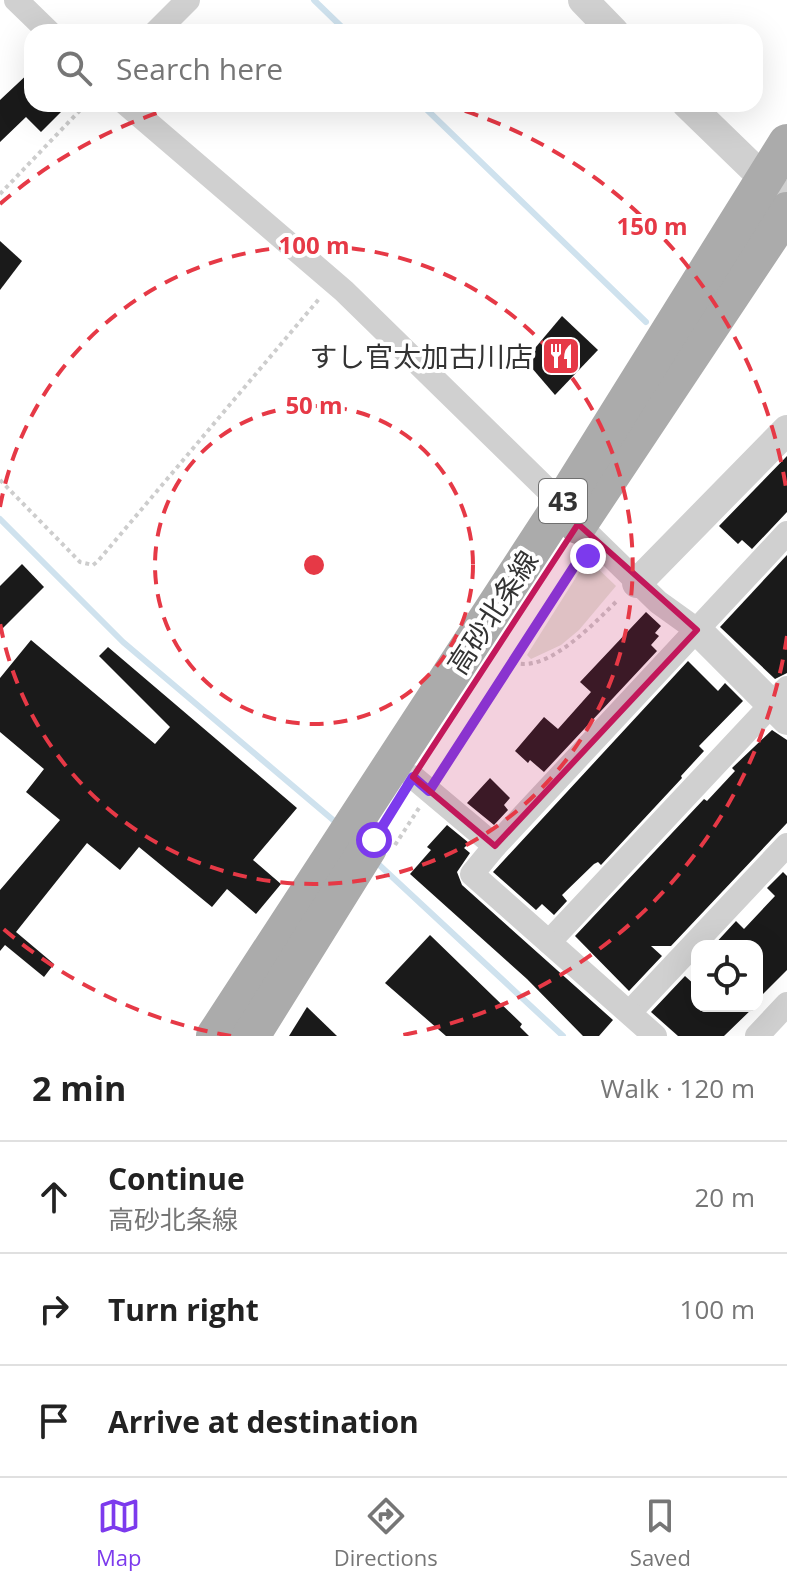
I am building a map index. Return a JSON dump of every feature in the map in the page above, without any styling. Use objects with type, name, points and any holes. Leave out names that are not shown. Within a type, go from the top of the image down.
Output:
[{"type":"main road","name":"高砂北条線","points":[[215,1036],[363,845],[421,784],[776,189],[787,143]]},
{"type":"main road","name":"高砂北条線","points":[[251,1036],[363,845],[787,211]]},
{"type":"street","points":[[16,0],[41,24]]},
{"type":"street","points":[[164,24],[188,0]]},
{"type":"street","points":[[583,0],[606,24]]},
{"type":"street","points":[[135,112],[334,282],[576,528],[782,705],[549,942]]},
{"type":"street","points":[[695,112],[776,189]]},
{"type":"street","points":[[648,592],[787,430]]},
{"type":"street","points":[[655,1036],[472,874],[787,533]]},
{"type":"street","points":[[421,784],[495,846]]},
{"type":"street","points":[[630,1012],[787,845]]},
{"type":"street","points":[[757,1036],[787,1004]]},
{"type":"path","points":[[0,194],[78,112]]},
{"type":"path","points":[[0,480],[80,562],[93,565],[334,282]]},
{"type":"path","points":[[363,845],[421,784],[513,662],[579,559],[576,528]]},
{"type":"path","points":[[513,662],[521,665],[543,659],[574,643],[628,589],[648,592]]},
{"type":"highlighted area","points":[[578,524],[697,630],[495,846],[413,777]]},
{"type":"shaded area","points":[[585,563],[593,564],[616,586],[579,630],[561,645],[531,659],[527,655]]},
{"type":"building","points":[[24,78],[24,112],[61,112],[41,132],[26,117],[0,142],[0,100]]},
{"type":"building","points":[[0,241],[22,261],[0,290]]},
{"type":"building","points":[[562,316],[598,350],[555,395],[525,360]]},
{"type":"building","points":[[787,456],[787,512],[752,549],[742,540],[738,544],[719,526]]},
{"type":"building","points":[[787,555],[787,673],[775,679],[720,627]]},
{"type":"building","points":[[22,564],[44,587],[0,631],[0,586]]},
{"type":"building","points":[[646,612],[661,626],[655,633],[659,636],[651,645],[657,651],[544,772],[530,760],[528,763],[515,751],[544,717],[558,729],[591,692],[580,682]]},
{"type":"building","points":[[31,640],[155,744],[170,727],[99,656],[108,647],[297,808],[253,860],[281,884],[256,914],[227,889],[212,907],[139,847],[120,870],[87,843],[16,932],[54,964],[44,977],[5,945],[0,951],[0,890],[60,820],[26,792],[44,769],[0,732],[0,678]]},
{"type":"building","points":[[688,661],[718,691],[725,683],[743,701],[699,746],[704,751],[682,778],[601,865],[598,862],[594,864],[562,895],[567,901],[554,915],[542,904],[536,910],[493,872]]},
{"type":"building","points":[[772,730],[787,740],[787,823],[671,946],[651,946],[662,956],[629,991],[575,936],[704,799],[707,801],[735,771],[732,768]]},
{"type":"building","points":[[490,778],[510,798],[504,805],[508,810],[494,825],[467,803]]},
{"type":"building","points":[[447,825],[469,843],[464,848],[470,853],[457,872],[462,885],[613,1020],[599,1036],[583,1036],[527,979],[410,874],[431,850],[427,847]]},
{"type":"building","points":[[783,872],[787,876],[787,970],[763,994],[763,940],[719,940],[736,921],[744,929],[775,896],[767,888]]},
{"type":"building","points":[[430,935],[522,1024],[520,1027],[529,1036],[446,1036],[385,983]]},
{"type":"building","points":[[685,976],[691,982],[691,1012],[749,1012],[724,1036],[678,1036],[651,1012]]},
{"type":"building","points":[[307,1007],[337,1036],[289,1036]]},
{"type":"waterway","points":[[314,0],[339,24]]},
{"type":"waterway","points":[[429,112],[646,322]]},
{"type":"waterway","points":[[0,519],[123,642],[339,825]]},
{"type":"waterway","points":[[375,861],[563,1036]]},
{"type":"place","name":"すし官太加古川店","points":[[561,356]]},
{"type":"route","points":[[374,840],[413,777],[429,791],[579,559],[588,556]]}]
